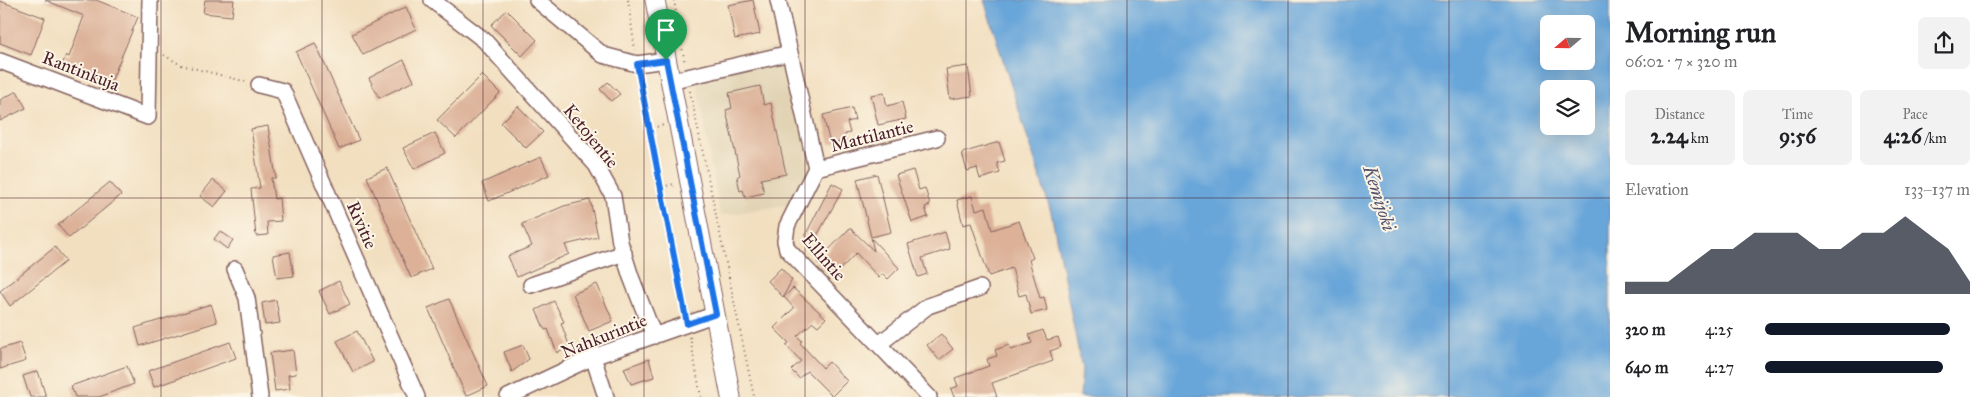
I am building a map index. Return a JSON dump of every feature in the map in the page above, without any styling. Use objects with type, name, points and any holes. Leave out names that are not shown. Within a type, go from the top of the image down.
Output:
[{"type":"main road","points":[[655,0],[666,60],[679,79],[731,397]]},
{"type":"street","points":[[150,0],[150,48]]},
{"type":"street","name":"Ketojentie","points":[[432,0],[484,40],[596,166],[612,196],[624,253],[654,336]]},
{"type":"street","points":[[537,0],[602,54],[637,64],[666,60]]},
{"type":"street","points":[[778,0],[816,168]]},
{"type":"street","name":"Rantinkuja","points":[[0,60],[148,117],[150,48]]},
{"type":"street","points":[[679,79],[790,53]]},
{"type":"street","name":"Rivitie","points":[[259,85],[283,91],[417,397]]},
{"type":"street","name":"Mattilantie","points":[[816,168],[937,138]]},
{"type":"street","name":"Ellintie","points":[[816,168],[787,226],[785,241],[788,249],[929,397]]},
{"type":"street","points":[[531,285],[624,253]]},
{"type":"street","points":[[235,269],[247,298],[260,397]]},
{"type":"street","points":[[879,344],[928,306],[980,288]]},
{"type":"street","name":"Nahkurintie","points":[[508,397],[593,357],[716,314]]},
{"type":"street","points":[[593,357],[606,397]]},
{"type":"path","points":[[628,0],[637,64],[701,397]]},
{"type":"path","points":[[674,0],[679,79],[754,397]]},
{"type":"path","points":[[150,48],[181,65],[259,85]]},
{"type":"path","points":[[662,187],[674,184],[675,192]]},
{"type":"shaded area","points":[[785,46],[812,176],[802,202],[720,216],[694,67]]},
{"type":"water","name":"Kemijoki","points":[[984,0],[1610,0],[1610,397],[1080,397],[1082,369],[1051,212]]},
{"type":"building","points":[[45,0],[96,0],[138,17],[110,84],[62,65],[66,55],[69,57],[84,16]]},
{"type":"building","points":[[205,0],[234,0],[232,16],[203,13]]},
{"type":"building","points":[[753,0],[760,34],[735,39],[728,5]]},
{"type":"building","points":[[0,1],[45,18],[31,55],[0,43]]},
{"type":"building","points":[[406,7],[416,29],[363,55],[352,34]]},
{"type":"building","points":[[507,10],[537,40],[522,56],[491,25]]},
{"type":"building","points":[[315,43],[359,140],[339,149],[296,52]]},
{"type":"building","points":[[404,60],[414,81],[379,98],[369,78]]},
{"type":"building","points":[[968,66],[972,96],[950,99],[946,69]]},
{"type":"building","points":[[482,75],[500,93],[456,138],[437,120]]},
{"type":"building","points":[[608,82],[620,94],[611,101],[600,89]]},
{"type":"building","points":[[760,86],[764,105],[771,103],[786,174],[761,179],[764,193],[745,197],[743,190],[740,191],[737,177],[740,175],[726,110],[732,108],[729,93]]},
{"type":"building","points":[[17,91],[26,108],[0,121],[0,100]]},
{"type":"building","points":[[884,93],[887,106],[902,102],[906,119],[878,125],[871,95]]},
{"type":"building","points":[[518,106],[543,132],[526,148],[501,123]]},
{"type":"building","points":[[852,108],[855,120],[847,122],[850,133],[845,134],[846,141],[830,144],[823,115]]},
{"type":"building","points":[[268,126],[276,178],[271,178],[274,199],[279,198],[281,221],[267,222],[268,235],[256,236],[251,189],[260,188],[251,129]]},
{"type":"building","points":[[435,133],[445,153],[414,169],[403,148]]},
{"type":"building","points":[[999,142],[1005,161],[997,163],[1000,173],[980,179],[977,168],[967,171],[962,153]]},
{"type":"building","points":[[541,157],[549,175],[489,201],[482,183]]},
{"type":"building","points":[[387,168],[432,269],[411,278],[367,177]]},
{"type":"building","points":[[913,170],[919,190],[925,188],[930,205],[925,207],[928,217],[912,222],[896,175]]},
{"type":"building","points":[[877,174],[891,232],[871,237],[857,179]]},
{"type":"building","points":[[213,180],[227,191],[214,207],[200,196]]},
{"type":"building","points":[[110,182],[121,195],[69,238],[58,225]]},
{"type":"building","points":[[832,183],[843,189],[814,241],[805,236]]},
{"type":"building","points":[[972,196],[976,210],[986,207],[992,230],[1019,221],[1033,258],[1029,260],[1040,298],[1044,297],[1047,310],[1031,314],[1026,294],[1019,296],[1012,268],[989,276],[971,223],[963,225],[957,200]]},
{"type":"building","points":[[590,200],[598,237],[565,245],[569,254],[517,277],[508,256],[532,246],[522,224],[564,206]]},
{"type":"building","points":[[850,228],[874,251],[871,238],[899,268],[888,279],[883,274],[879,278],[856,253],[833,277],[817,262]]},
{"type":"building","points":[[220,231],[233,240],[227,249],[214,239]]},
{"type":"building","points":[[945,232],[950,249],[922,258],[927,274],[918,277],[908,244]]},
{"type":"building","points":[[55,247],[66,261],[10,306],[0,291]]},
{"type":"building","points":[[290,252],[294,276],[277,278],[273,255]]},
{"type":"building","points":[[781,268],[792,280],[783,297],[768,281]]},
{"type":"building","points":[[339,281],[350,304],[330,314],[319,291]]},
{"type":"building","points":[[597,284],[613,321],[589,331],[573,294]]},
{"type":"building","points":[[793,288],[826,318],[818,326],[813,322],[797,336],[802,341],[800,343],[823,368],[829,362],[847,381],[832,396],[807,371],[799,378],[791,370],[801,361],[786,345],[789,343],[774,328],[794,308],[784,297]]},
{"type":"building","points":[[449,299],[488,386],[466,396],[428,308]]},
{"type":"building","points":[[276,300],[280,323],[265,325],[262,303]]},
{"type":"building","points":[[554,301],[564,322],[561,323],[569,345],[557,353],[548,329],[545,330],[536,310]]},
{"type":"building","points":[[211,304],[217,322],[140,346],[135,328]]},
{"type":"building","points":[[1043,330],[1047,340],[1058,337],[1061,347],[1050,351],[1053,361],[992,383],[997,397],[954,397],[951,389],[958,386],[955,378],[989,366],[987,359],[997,356],[995,350],[1009,345],[1011,350],[1032,343],[1029,335]]},
{"type":"building","points":[[357,331],[373,362],[353,372],[337,341]]},
{"type":"building","points":[[941,334],[953,349],[939,360],[927,345]]},
{"type":"building","points":[[230,342],[236,358],[154,387],[148,371]]},
{"type":"building","points":[[20,343],[26,361],[0,369],[0,349]]},
{"type":"building","points":[[523,345],[529,359],[512,372],[504,352]]},
{"type":"building","points":[[293,350],[296,374],[288,375],[290,389],[275,391],[270,353]]},
{"type":"building","points":[[649,359],[654,377],[631,384],[624,368]]},
{"type":"building","points":[[127,366],[134,384],[99,397],[75,397],[71,386]]},
{"type":"building","points":[[38,371],[46,397],[30,397],[23,376]]},
{"type":"route","points":[[666,60],[716,314],[687,324],[651,128],[637,64],[666,60]]}]
